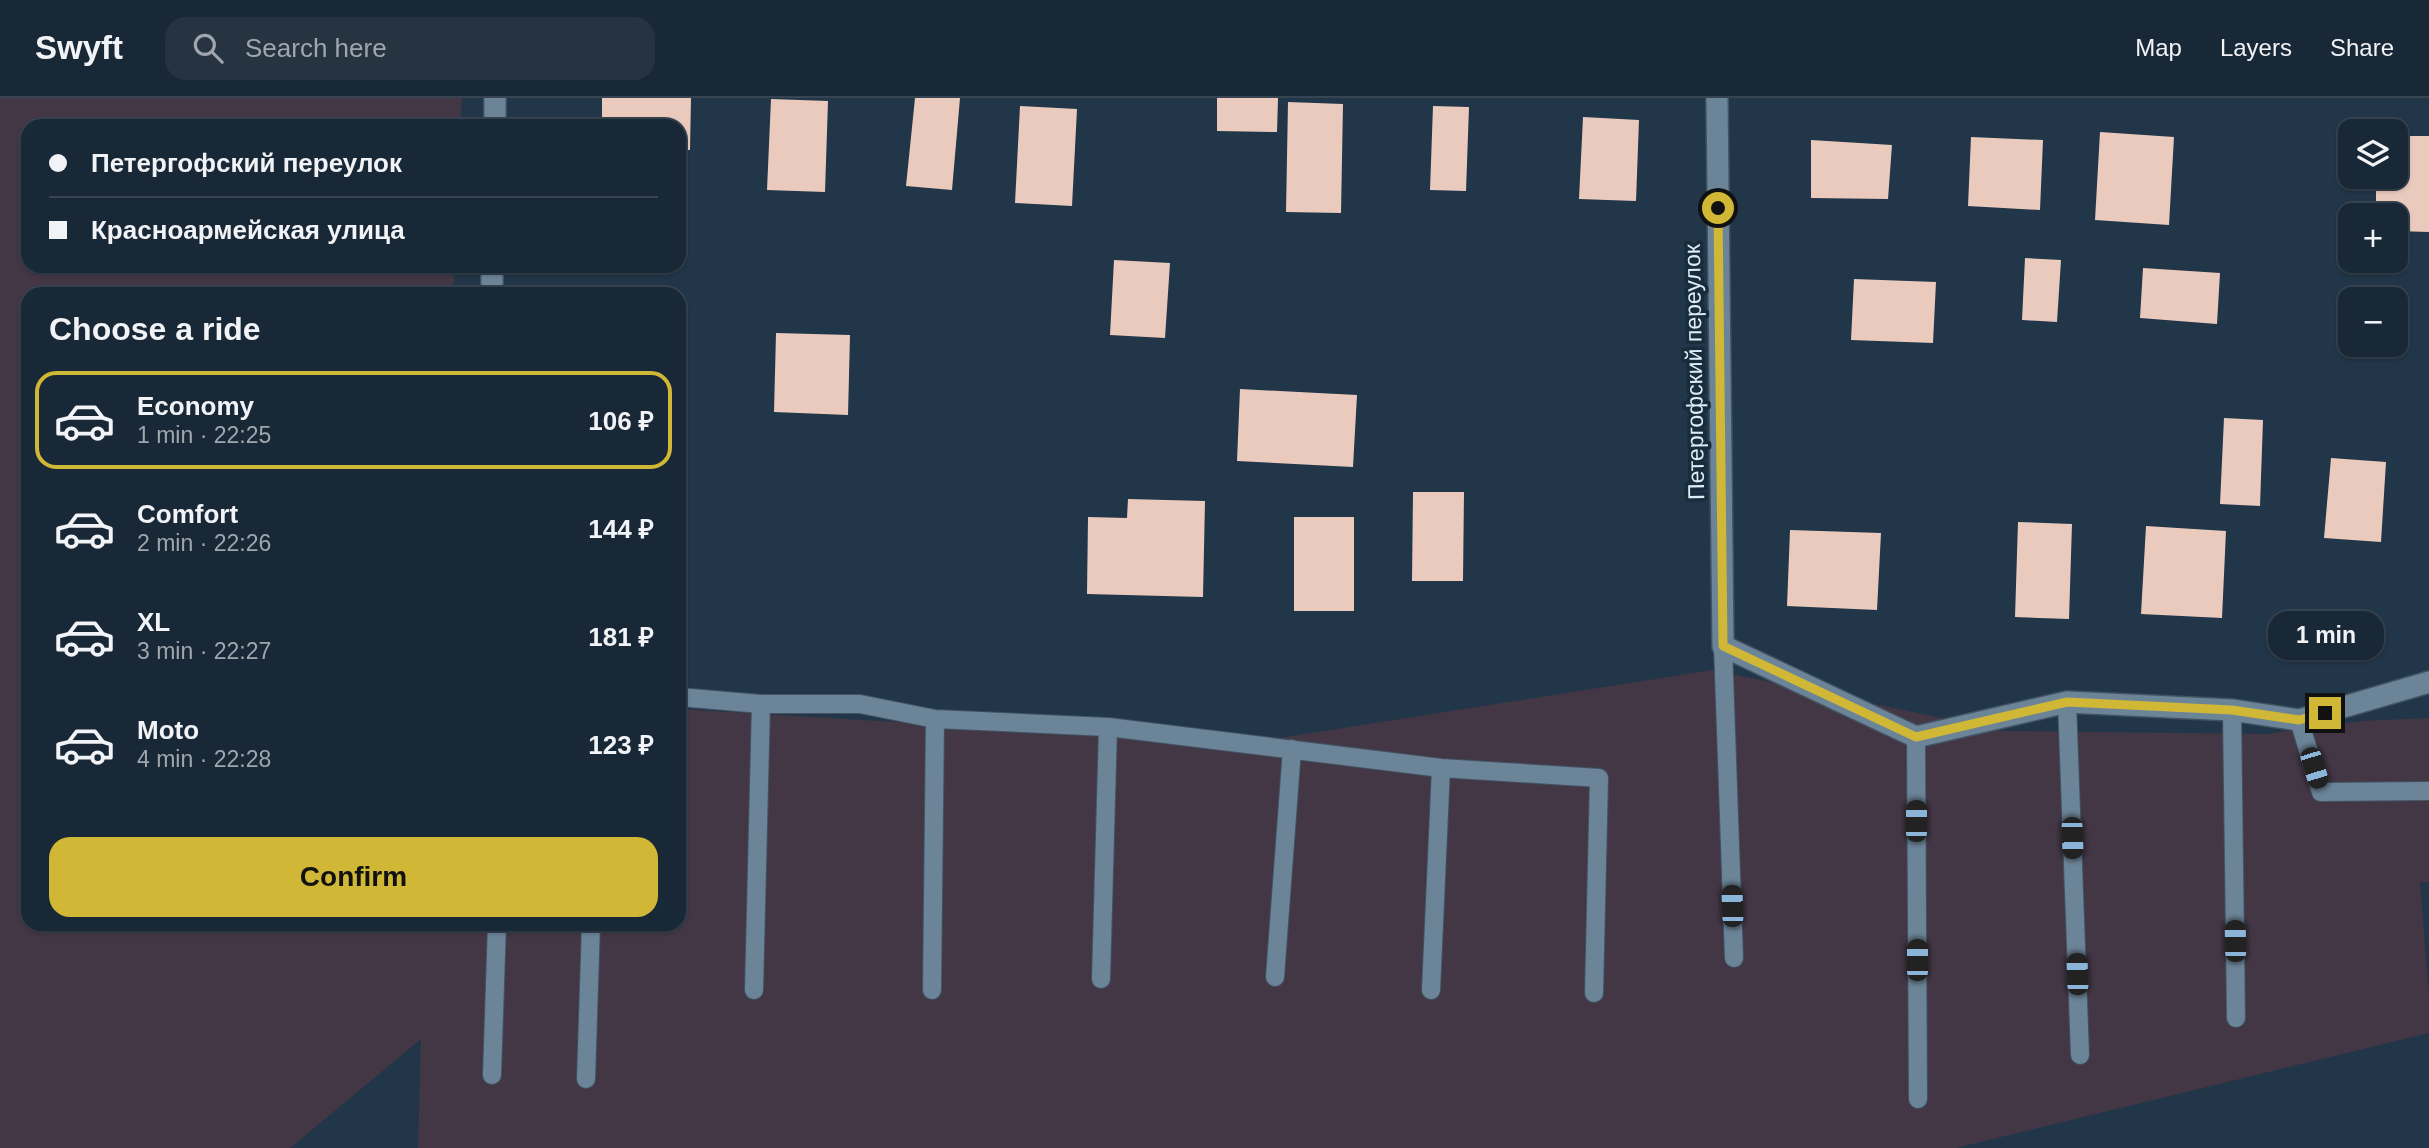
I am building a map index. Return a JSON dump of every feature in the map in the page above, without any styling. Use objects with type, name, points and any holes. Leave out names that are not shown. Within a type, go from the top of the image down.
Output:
[{"type":"street","points":[[495,98],[495,119]]},
{"type":"street","name":"Петергофский переулок","points":[[1717,98],[1723,646]]},
{"type":"street","points":[[1723,646],[1916,737],[2067,702],[2232,710],[2299,720],[2429,682]]},
{"type":"lane","points":[[1723,646],[1734,958]]},
{"type":"lane","points":[[686,698],[761,704],[860,705],[935,719],[1108,727],[1441,768],[1599,779],[1594,993]]},
{"type":"lane","points":[[2067,702],[2080,1055]]},
{"type":"lane","points":[[754,990],[761,704]]},
{"type":"lane","points":[[2232,710],[2236,1018]]},
{"type":"lane","points":[[932,990],[935,719]]},
{"type":"lane","points":[[2299,720],[2321,792],[2429,791]]},
{"type":"lane","points":[[1101,979],[1108,727]]},
{"type":"lane","points":[[1916,737],[1918,1099]]},
{"type":"lane","points":[[1275,976],[1292,749]]},
{"type":"lane","points":[[1431,990],[1441,768]]},
{"type":"lane","points":[[492,1075],[497,931]]},
{"type":"lane","points":[[586,1079],[591,931]]},
{"type":"shaded area","points":[[0,98],[462,98],[460,119],[21,119],[21,273],[454,273],[454,287],[21,287],[21,931],[686,931],[686,709],[1247,743],[1713,670],[2003,731],[2267,734],[2361,721],[2429,718],[2429,882],[2420,882],[2429,997],[2429,1033],[1956,1148],[418,1148],[421,1039],[290,1148],[0,1148]]},
{"type":"building","points":[[602,98],[691,98],[690,150],[686,150],[686,119],[602,119]]},
{"type":"building","points":[[915,98],[960,98],[952,190],[906,186]]},
{"type":"building","points":[[1217,98],[1278,98],[1277,132],[1217,131]]},
{"type":"building","points":[[771,99],[828,101],[825,192],[767,190]]},
{"type":"building","points":[[1288,102],[1343,104],[1341,213],[1286,212]]},
{"type":"building","points":[[1020,106],[1077,109],[1072,206],[1015,203]]},
{"type":"building","points":[[1433,106],[1469,107],[1466,191],[1430,190]]},
{"type":"building","points":[[1583,117],[1639,120],[1636,201],[1579,199]]},
{"type":"building","points":[[2100,132],[2174,137],[2169,225],[2095,220]]},
{"type":"building","points":[[2408,136],[2429,136],[2429,232],[2408,231],[2408,203],[2376,203],[2376,189],[2408,189]]},
{"type":"building","points":[[1971,137],[2043,140],[2040,210],[1968,206]]},
{"type":"building","points":[[1811,140],[1892,145],[1888,199],[1811,198]]},
{"type":"building","points":[[2025,258],[2061,260],[2057,322],[2022,320]]},
{"type":"building","points":[[1114,260],[1170,263],[1165,338],[1110,335]]},
{"type":"building","points":[[2143,268],[2220,273],[2217,324],[2140,318]]},
{"type":"building","points":[[1854,279],[1936,282],[1933,343],[1851,340]]},
{"type":"building","points":[[776,333],[850,335],[848,415],[774,412]]},
{"type":"building","points":[[1240,389],[1357,395],[1353,467],[1237,461]]},
{"type":"building","points":[[2224,418],[2263,420],[2260,506],[2220,504]]},
{"type":"building","points":[[2331,458],[2386,462],[2381,542],[2324,538]]},
{"type":"building","points":[[1413,492],[1464,492],[1463,581],[1412,581]]},
{"type":"building","points":[[1128,499],[1205,501],[1203,597],[1087,594],[1088,517],[1127,518]]},
{"type":"building","points":[[1294,517],[1354,517],[1354,611],[1294,611]]},
{"type":"building","points":[[2018,522],[2072,524],[2069,619],[2015,617]]},
{"type":"building","points":[[2146,526],[2226,531],[2222,618],[2141,614]]},
{"type":"building","points":[[1790,530],[1881,533],[1877,610],[1787,606]]},
{"type":"route","points":[[1718,208],[1723,646],[1916,737],[2067,702],[2232,710],[2299,720],[2325,713]]}]
